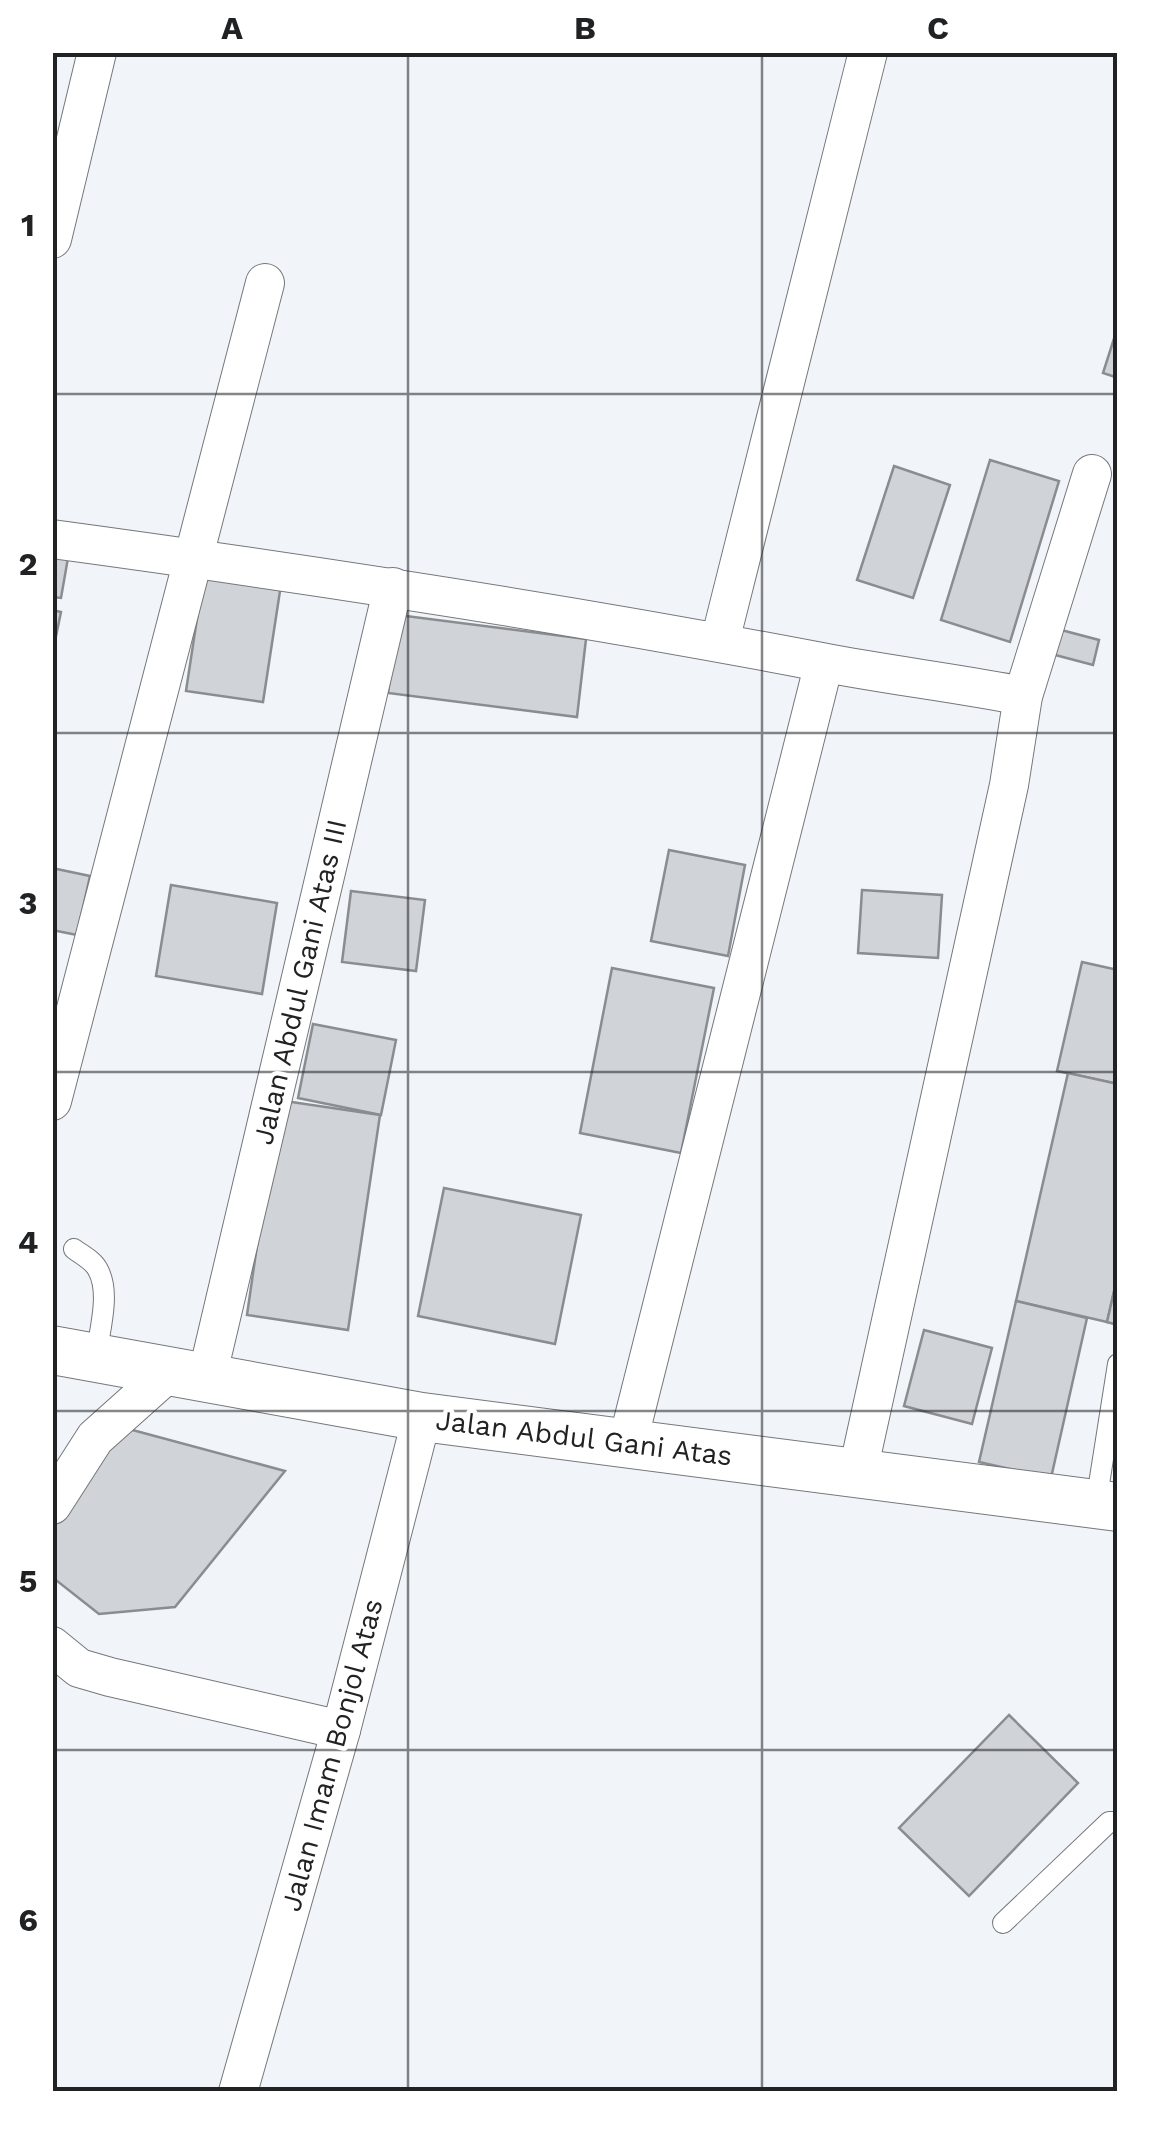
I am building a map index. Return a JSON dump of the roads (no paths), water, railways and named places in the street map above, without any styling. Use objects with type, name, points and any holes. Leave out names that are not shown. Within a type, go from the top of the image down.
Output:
[{"type":"street","points":[[52,239],[97,52]]},
{"type":"street","points":[[720,641],[868,52]]},
{"type":"street","points":[[52,1101],[67,979],[194,559],[265,283]]},
{"type":"street","points":[[858,1471],[1010,785],[1023,696],[1092,474]]},
{"type":"street","points":[[52,539],[393,587],[1023,696]]},
{"type":"street","name":"Jalan Abdul Gani Atas III","points":[[188,1374],[393,587]]},
{"type":"street","points":[[627,1445],[824,663]]},
{"type":"street","name":"Jalan Abdul Gani Atas","points":[[74,1353],[422,1417],[1107,1505]]},
{"type":"street","points":[[52,1505],[95,1438],[188,1374]]},
{"type":"street","name":"Jalan Imam Bonjol Atas","points":[[238,2092],[341,1730],[422,1417]]},
{"type":"street","points":[[52,1646],[79,1668],[110,1678],[341,1730]]},
{"type":"lane","points":[[74,1249],[96,1266],[103,1286],[74,1353]]},
{"type":"lane","points":[[1107,1505],[1118,1364]]},
{"type":"lane","points":[[1004,1923],[1110,1822],[1118,1822]]}]
